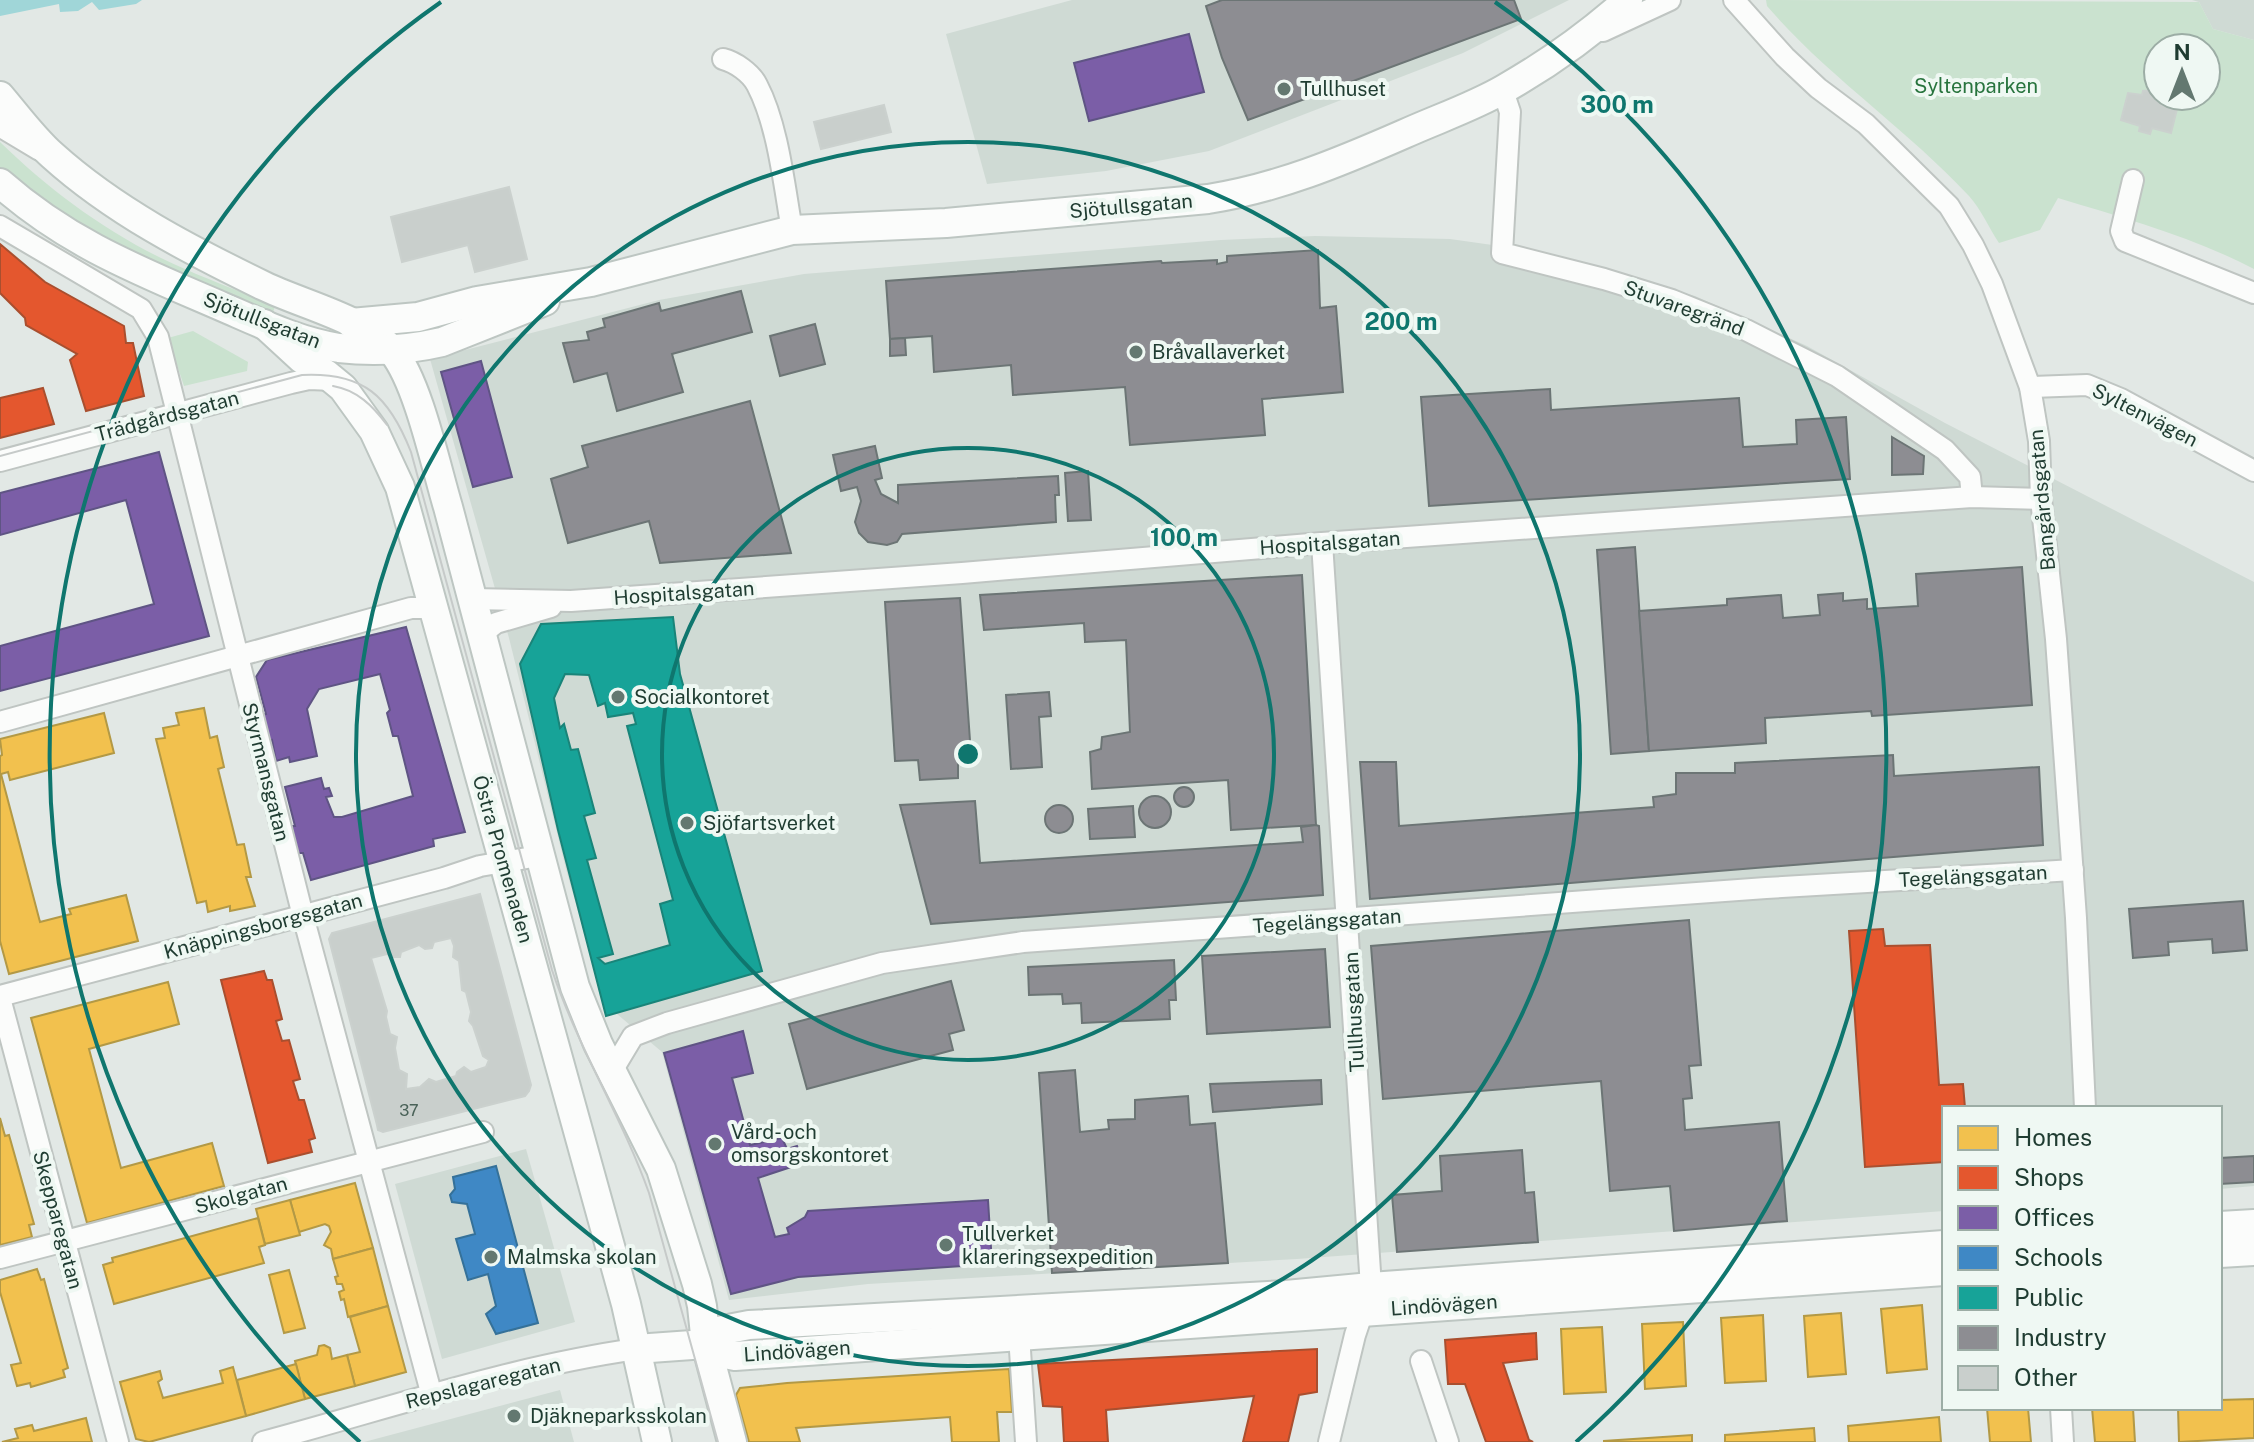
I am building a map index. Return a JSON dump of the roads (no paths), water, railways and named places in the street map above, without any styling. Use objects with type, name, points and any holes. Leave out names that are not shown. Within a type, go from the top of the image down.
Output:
[{"type":"main road","name":"Sjötullsgatan","points":[[0,96],[52,155],[108,199],[206,258],[271,290],[350,323],[414,318],[477,301],[591,282],[792,230],[946,223],[1242,193],[1300,177],[1503,91],[1577,42],[1628,0]]},
{"type":"main road","name":"Sjötullsgatan","points":[[0,183],[54,226],[107,257],[264,324],[337,347],[392,350],[442,342],[591,282]]},
{"type":"main road","name":"Östra Promenaden","points":[[350,323],[378,337],[402,364],[428,438],[481,635],[555,1042],[636,1349],[657,1442]]},
{"type":"main road","name":"Östra Promenaden","points":[[264,324],[302,359],[334,380],[362,412],[390,462],[435,608],[522,851],[552,901],[582,1008],[661,1169],[697,1284],[706,1344],[732,1442]]},
{"type":"main road","points":[[2222,1226],[2254,1224]]},
{"type":"main road","name":"Lindövägen","points":[[1942,1245],[1364,1311],[1286,1295],[749,1325],[718,1331],[706,1344],[720,1353],[735,1356],[1942,1271]]},
{"type":"main road","points":[[2222,1253],[2254,1251]]},
{"type":"main road","name":"Repslagaregatan","points":[[636,1349],[706,1344]]},
{"type":"street","points":[[1577,42],[1670,0]]},
{"type":"street","name":"Bangårdsgatan","points":[[1734,0],[1785,57],[1818,88],[1866,124],[1949,206],[1992,284],[2030,387],[2039,441],[2041,499],[2056,639],[2073,870],[2085,1106]]},
{"type":"street","points":[[723,59],[733,61],[755,81],[763,100],[792,230]]},
{"type":"street","name":"Stuvaregränd","points":[[1503,91],[1510,112],[1502,253],[1672,300],[1746,330],[1837,376],[1945,450],[1970,477],[1972,497]]},
{"type":"street","name":"Sjötullsgatan","points":[[0,124],[52,155]]},
{"type":"street","points":[[2133,180],[2121,231],[2125,241],[2254,293]]},
{"type":"street","name":"Styrmansgatan","points":[[0,226],[141,309],[158,337],[303,916],[432,1396]]},
{"type":"street","name":"Trädgårdsgatan","points":[[0,461],[291,383],[309,379],[334,380]]},
{"type":"street","name":"Syltenvägen","points":[[2030,387],[2087,385],[2121,399],[2254,471]]},
{"type":"street","name":"Hospitalsgatan","points":[[472,599],[571,601],[1972,497],[2041,499]]},
{"type":"street","name":"Tullhusgatan","points":[[1322,543],[1349,920],[1364,1311],[1329,1442]]},
{"type":"street","name":"Hospitalsgatan","points":[[481,635],[496,623],[571,601]]},
{"type":"street","points":[[0,722],[411,608],[435,608]]},
{"type":"street","name":"Knäppingsborgsgatan","points":[[0,997],[303,916],[522,851]]},
{"type":"street","name":"Tegelängsgatan","points":[[612,1071],[633,1036],[680,1019],[882,963],[1023,942],[1766,888],[2073,870]]},
{"type":"street","name":"Skepparegatan","points":[[0,997],[118,1442]]},
{"type":"street","name":"Skolgatan","points":[[0,1258],[483,1132]]},
{"type":"street","points":[[1019,1335],[1026,1442]]},
{"type":"street","name":"Repslagaregatan","points":[[263,1442],[575,1360],[636,1349]]},
{"type":"street","points":[[1421,1361],[1448,1442]]},
{"type":"street","points":[[2061,1410],[2063,1442]]},
{"type":"water","points":[[0,0],[142,0],[136,4],[99,10],[92,2],[78,11],[60,12],[59,4],[0,16]]},
{"type":"tram line","points":[[0,456],[302,375],[324,375],[358,383],[383,402],[403,432],[411,452],[552,970],[574,1027],[649,1193],[718,1442]]},
{"type":"tram line","points":[[333,386],[350,391],[364,400],[387,425]]},
{"type":"place","name":"Tullhuset","points":[[1284,89]]},
{"type":"place","name":"Bråvallaverket","points":[[1136,352]]},
{"type":"place","name":"Socialkontoret","points":[[618,697]]},
{"type":"place","name":"Sjöfartsverket","points":[[687,823]]},
{"type":"place","name":"Vård- och omsorgskontoret","points":[[715,1144]]},
{"type":"place","name":"Tullverket klareringsexpedition","points":[[946,1245]]},
{"type":"place","name":"Malmska skolan","points":[[491,1257]]},
{"type":"place","name":"Djäkneparksskolan","points":[[514,1416]]},
{"type":"park label","name":"Syltenparken","points":[[1976,86]]}]
